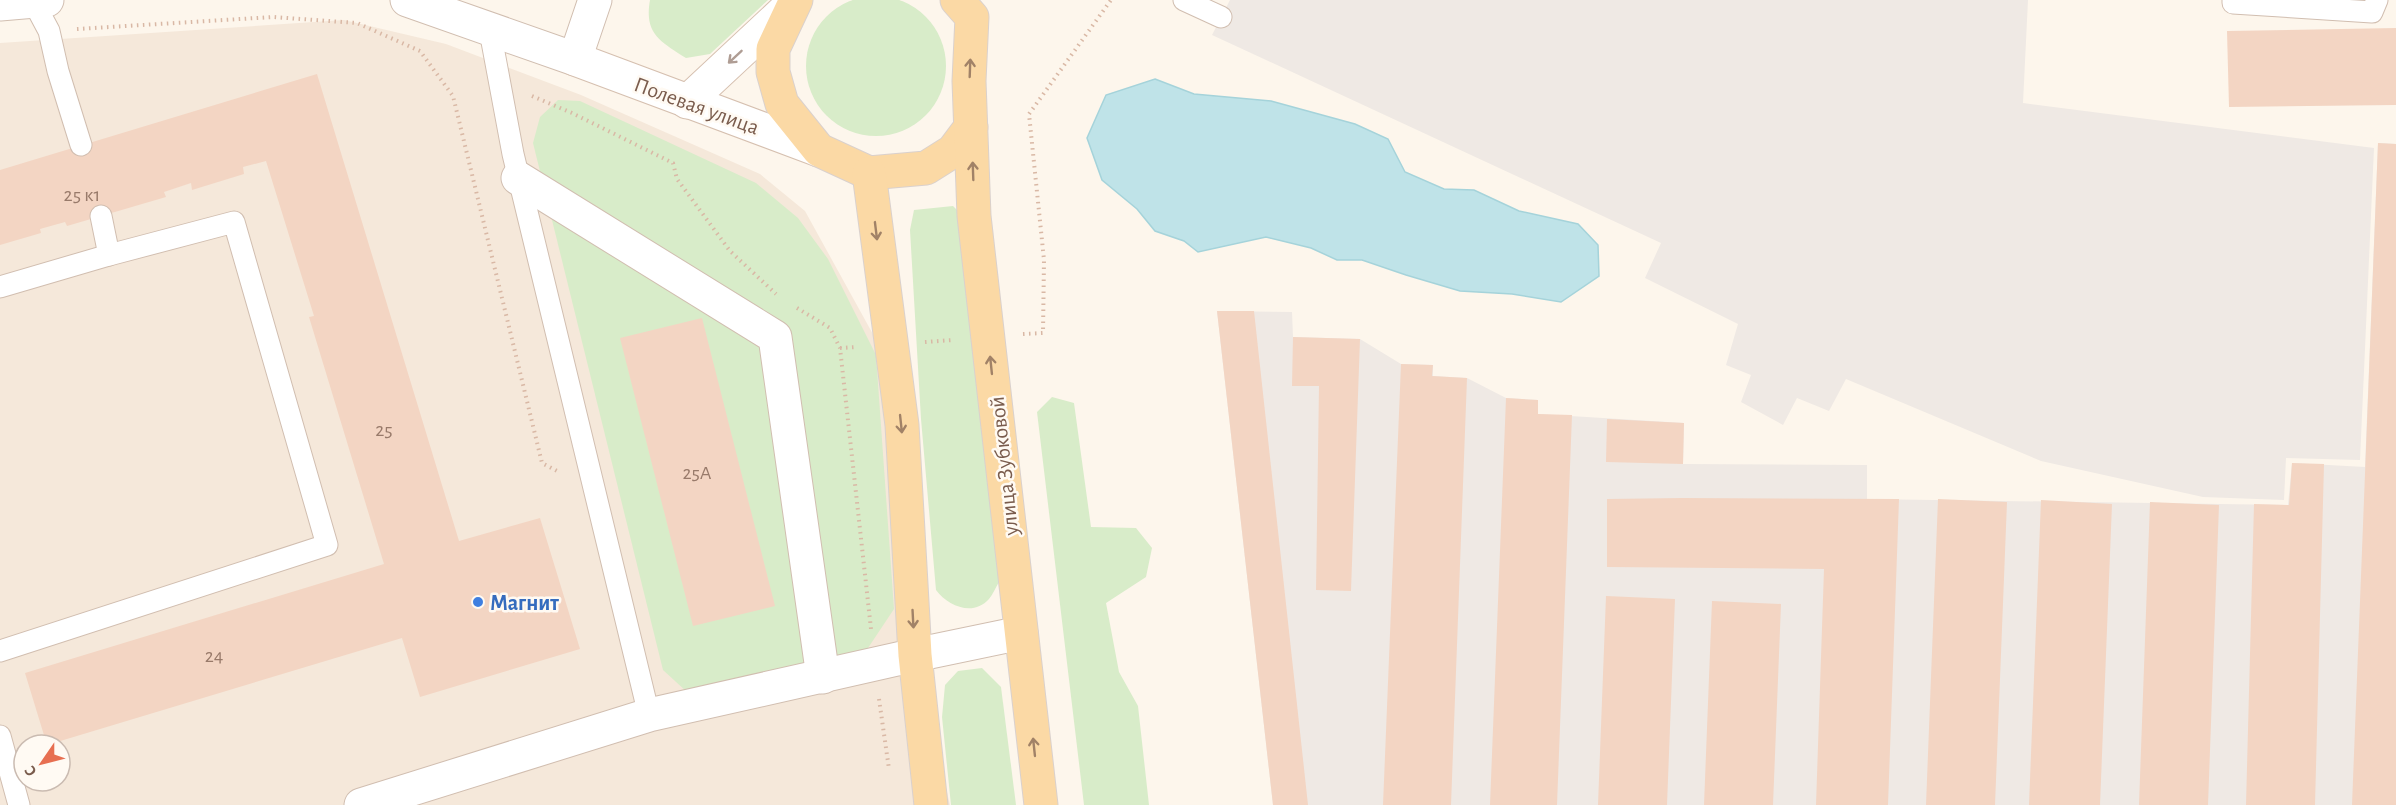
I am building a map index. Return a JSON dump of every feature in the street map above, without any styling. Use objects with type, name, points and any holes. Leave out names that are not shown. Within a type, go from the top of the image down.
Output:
[{"type":"main road","points":[[795,1],[773,49],[773,72],[782,104],[819,150],[869,173],[926,168],[953,151],[971,127]]},
{"type":"main road","name":"улица Зубковой","points":[[968,6],[975,216],[1041,805]]},
{"type":"main road","points":[[869,173],[902,425],[915,655],[931,805]]},
{"type":"street","name":"Полевая улица","points":[[407,0],[575,59],[819,150]]},
{"type":"street","points":[[575,59],[595,0]]},
{"type":"street","points":[[687,102],[795,1]]},
{"type":"street","points":[[0,4],[43,11]]},
{"type":"street","points":[[518,178],[775,337],[823,677]]},
{"type":"street","points":[[361,805],[649,715],[1021,633]]},
{"type":"lane","points":[[1184,0],[1221,17]]},
{"type":"lane","points":[[2233,0],[2233,3],[2372,12],[2377,0]]},
{"type":"lane","points":[[43,11],[58,71],[81,146]]},
{"type":"lane","points":[[490,31],[518,178],[649,715]]},
{"type":"lane","points":[[101,216],[109,255]]},
{"type":"lane","points":[[0,287],[234,222],[327,545],[0,651]]},
{"type":"lane","points":[[0,736],[19,805]]},
{"type":"path","points":[[840,348],[1043,333],[1044,260],[1029,114],[1111,0]]},
{"type":"path","points":[[43,11],[273,16],[357,23],[420,51],[453,96],[542,463],[595,491]]},
{"type":"shaded area","points":[[1230,0],[2028,0],[2023,103],[2374,148],[2360,460],[2286,458],[2284,500],[2203,497],[2041,461],[1846,379],[1829,411],[1797,398],[1783,425],[1741,402],[1751,375],[1726,365],[1738,324],[1645,278],[1661,243],[1212,35]]},
{"type":"shaded area","points":[[344,20],[446,44],[581,95],[760,174],[805,211],[885,356],[907,622],[950,805],[0,805],[0,43]]},
{"type":"shaded area","points":[[2378,143],[2396,144],[2396,805],[1273,805],[1217,311],[1292,312],[1293,337],[1360,339],[1401,364],[1433,365],[1433,376],[1467,378],[1506,398],[1538,400],[1538,414],[1684,423],[1683,464],[1867,465],[1867,499],[2288,505],[2292,463],[2365,467]]},
{"type":"green space","points":[[876,-4],[903,1],[926,16],[941,39],[946,66],[941,93],[926,116],[903,131],[876,136],[849,131],[826,116],[811,93],[806,66],[811,39],[826,16],[849,1]]},
{"type":"green space","points":[[650,0],[768,0],[710,54],[686,58],[669,47],[652,29],[649,21]]},
{"type":"green space","points":[[558,100],[580,101],[756,183],[798,218],[828,259],[876,355],[894,609],[866,651],[687,692],[663,670],[533,143],[540,117]]},
{"type":"green space","points":[[953,206],[961,214],[999,582],[989,599],[976,607],[968,608],[954,605],[936,590],[921,419],[910,230],[914,210]]},
{"type":"green space","points":[[1052,397],[1074,403],[1091,527],[1136,528],[1152,548],[1146,577],[1106,603],[1119,672],[1138,706],[1149,805],[1084,805],[1037,412]]},
{"type":"green space","points":[[982,668],[1001,687],[1016,805],[951,805],[942,717],[945,685],[958,671]]},
{"type":"water","points":[[1155,79],[1194,94],[1271,101],[1355,124],[1388,139],[1405,172],[1444,189],[1474,190],[1519,211],[1578,224],[1598,245],[1599,276],[1561,302],[1512,294],[1460,291],[1362,260],[1337,260],[1311,248],[1266,237],[1198,252],[1184,241],[1155,231],[1137,209],[1102,180],[1087,138],[1106,95]]},
{"type":"building","points":[[2396,28],[2396,105],[2229,107],[2227,31]]},
{"type":"building","points":[[317,74],[459,541],[540,518],[580,649],[420,697],[402,638],[72,737],[72,733],[43,733],[25,673],[384,564],[309,317],[314,316],[266,161],[243,167],[244,174],[192,190],[191,183],[164,192],[166,197],[67,226],[65,222],[40,229],[41,233],[0,245],[0,170]]},
{"type":"building","points":[[2378,143],[2396,144],[2396,805],[2352,805]]},
{"type":"building","points":[[1217,311],[1254,311],[1308,805],[1273,805]]},
{"type":"building","points":[[702,318],[775,606],[693,626],[620,338]]},
{"type":"building","points":[[1293,337],[1360,339],[1351,591],[1316,590],[1319,386],[1292,386]]},
{"type":"building","points":[[1401,364],[1433,365],[1432,376],[1467,378],[1451,805],[1383,805]]},
{"type":"building","points":[[1506,398],[1538,400],[1538,414],[1572,415],[1557,805],[1490,805]]},
{"type":"building","points":[[1607,419],[1684,423],[1683,464],[1606,462]]},
{"type":"building","points":[[2292,463],[2324,464],[2315,805],[2246,805],[2254,504],[2289,505]]},
{"type":"building","points":[[1607,499],[1899,499],[1888,805],[1816,805],[1824,569],[1607,567]]},
{"type":"building","points":[[1938,499],[2007,502],[1995,805],[1926,805]]},
{"type":"building","points":[[2041,500],[2112,504],[2100,805],[2029,805]]},
{"type":"building","points":[[2150,502],[2219,505],[2208,805],[2139,805]]},
{"type":"building","points":[[1606,596],[1675,599],[1667,805],[1598,805]]},
{"type":"building","points":[[1712,601],[1781,604],[1773,805],[1704,805]]},
{"type":"place","name":"Магнит","points":[[478,602]]}]
